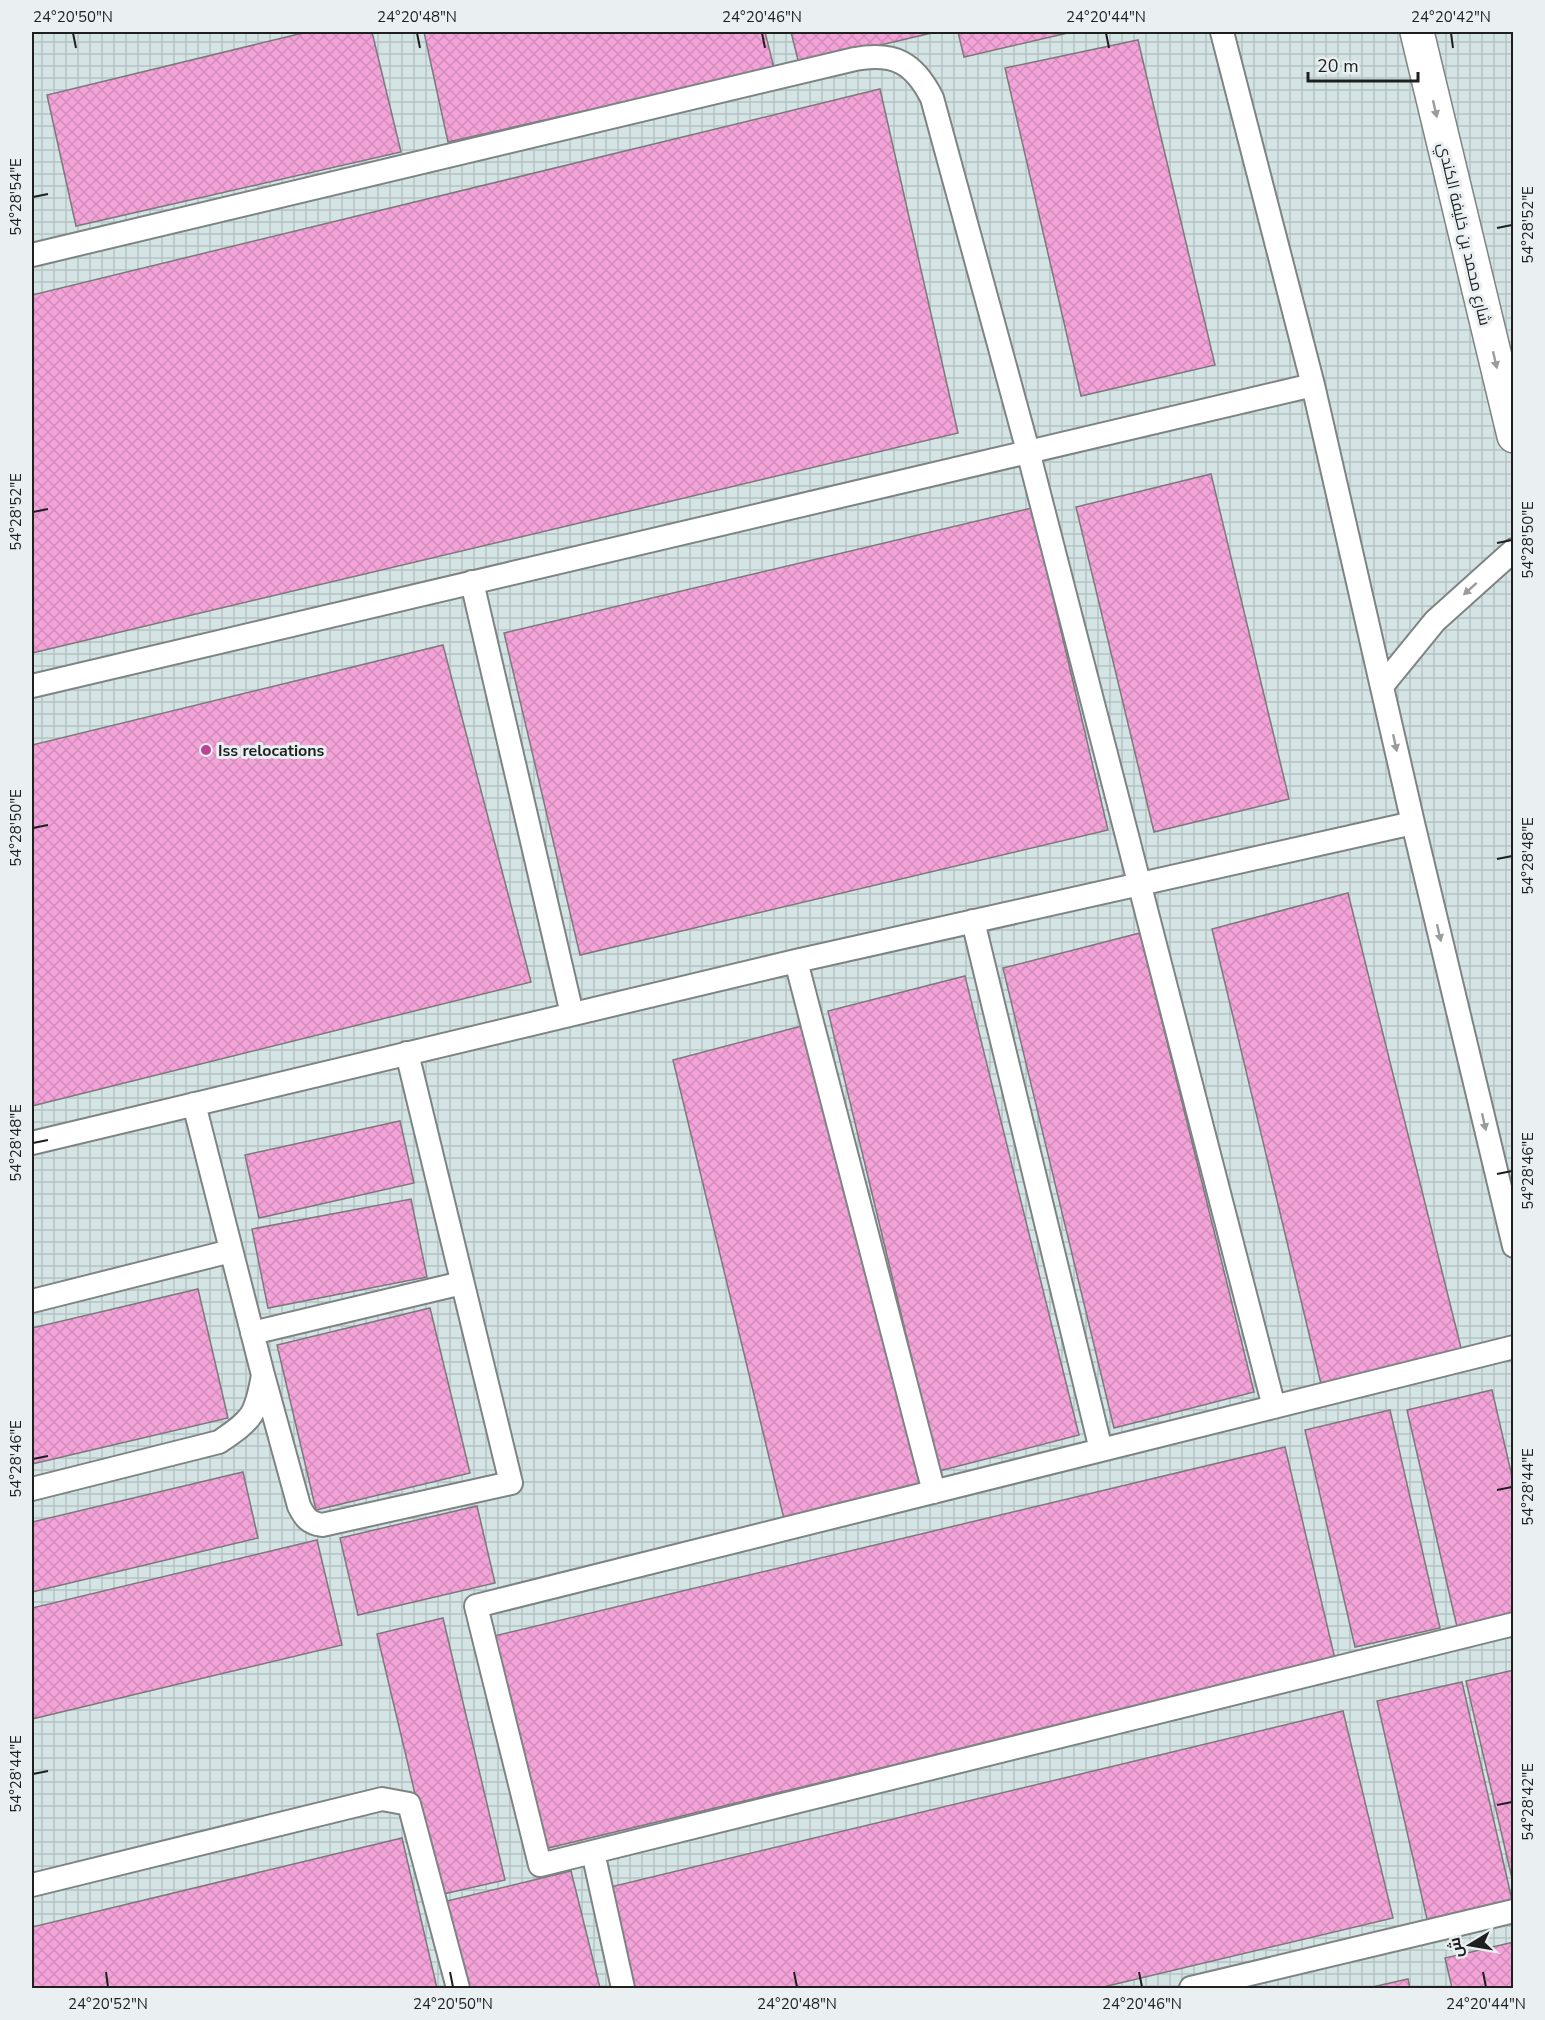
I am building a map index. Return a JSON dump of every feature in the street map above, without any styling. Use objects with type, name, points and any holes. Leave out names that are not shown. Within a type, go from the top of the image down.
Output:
[{"type":"main road","name":"شارع محمد بن خليفة الكندي","points":[[1417,32],[1514,436]]},
{"type":"lane","points":[[1222,32],[1313,385],[1413,823],[1514,1246]]},
{"type":"lane","points":[[32,255],[855,59],[875,56],[893,58],[910,67],[924,81],[933,98],[1028,451],[1274,1407]]},
{"type":"lane","points":[[32,686],[1313,385]]},
{"type":"lane","points":[[1382,686],[1435,621],[1514,550]]},
{"type":"lane","points":[[472,582],[572,1014]]},
{"type":"lane","points":[[32,1143],[796,961],[1413,823]]},
{"type":"lane","points":[[973,921],[1101,1450]]},
{"type":"lane","points":[[796,961],[934,1492]]},
{"type":"lane","points":[[194,1104],[252,1334],[299,1506],[305,1518],[313,1524],[322,1525],[511,1483],[407,1053]]},
{"type":"lane","points":[[32,1301],[231,1251]]},
{"type":"lane","points":[[252,1334],[462,1284]]},
{"type":"lane","points":[[1514,1347],[476,1606],[540,1865],[1514,1624]]},
{"type":"lane","points":[[32,1489],[219,1442],[244,1425],[258,1403],[263,1375]]},
{"type":"lane","points":[[32,1886],[382,1799],[409,1804],[458,1989]]},
{"type":"lane","points":[[593,1852],[623,1989]]},
{"type":"lane","points":[[1191,1989],[1514,1911]]},
{"type":"shaded area","points":[[32,32],[1513,32],[1513,1988],[32,1988]]},
{"type":"building","points":[[307,32],[372,32],[401,152],[76,226],[47,95]]},
{"type":"building","points":[[424,32],[765,32],[774,68],[448,142]]},
{"type":"building","points":[[791,32],[936,32],[799,64]]},
{"type":"building","points":[[958,32],[1072,32],[964,57]]},
{"type":"building","points":[[1138,40],[1215,365],[1081,396],[1005,68]]},
{"type":"building","points":[[880,89],[958,433],[32,653],[32,295]]},
{"type":"building","points":[[1211,474],[1289,799],[1154,832],[1076,507]]},
{"type":"building","points":[[1032,508],[1108,830],[580,955],[504,633]]},
{"type":"building","points":[[443,645],[531,982],[32,1106],[32,745]]},
{"type":"building","points":[[1348,893],[1462,1352],[1322,1388],[1212,929]]},
{"type":"building","points":[[1140,933],[1254,1392],[1114,1428],[1003,968]]},
{"type":"building","points":[[965,976],[1079,1435],[939,1471],[828,1011]]},
{"type":"building","points":[[809,1024],[923,1483],[784,1519],[673,1060]]},
{"type":"building","points":[[400,1121],[414,1183],[259,1218],[245,1155]]},
{"type":"building","points":[[411,1199],[427,1277],[268,1308],[252,1229]]},
{"type":"building","points":[[198,1289],[228,1418],[32,1464],[32,1328]]},
{"type":"building","points":[[430,1308],[470,1473],[316,1510],[277,1345]]},
{"type":"building","points":[[1492,1390],[1514,1485],[1514,1615],[1457,1627],[1407,1410]]},
{"type":"building","points":[[1390,1410],[1440,1628],[1355,1647],[1305,1430]]},
{"type":"building","points":[[1285,1447],[1335,1659],[544,1849],[494,1636]]},
{"type":"building","points":[[243,1472],[258,1538],[32,1592],[32,1522]]},
{"type":"building","points":[[477,1506],[495,1583],[358,1615],[340,1538]]},
{"type":"building","points":[[317,1540],[342,1645],[32,1719],[32,1608]]},
{"type":"building","points":[[443,1618],[505,1880],[439,1895],[377,1634]]},
{"type":"building","points":[[1514,1670],[1514,1887],[1466,1681]]},
{"type":"building","points":[[1462,1682],[1512,1900],[1427,1919],[1377,1701]]},
{"type":"building","points":[[1343,1711],[1393,1918],[1099,1988],[626,1988],[602,1889]]},
{"type":"building","points":[[402,1838],[437,1988],[32,1988],[32,1927]]},
{"type":"building","points":[[571,1871],[600,1988],[468,1988],[447,1901]]},
{"type":"building","points":[[1514,1942],[1514,1988],[1452,1988],[1445,1958]]},
{"type":"building","points":[[1408,1979],[1410,1988],[1368,1988]]},
{"type":"place","name":"Iss relocations","points":[[206,750]]}]
